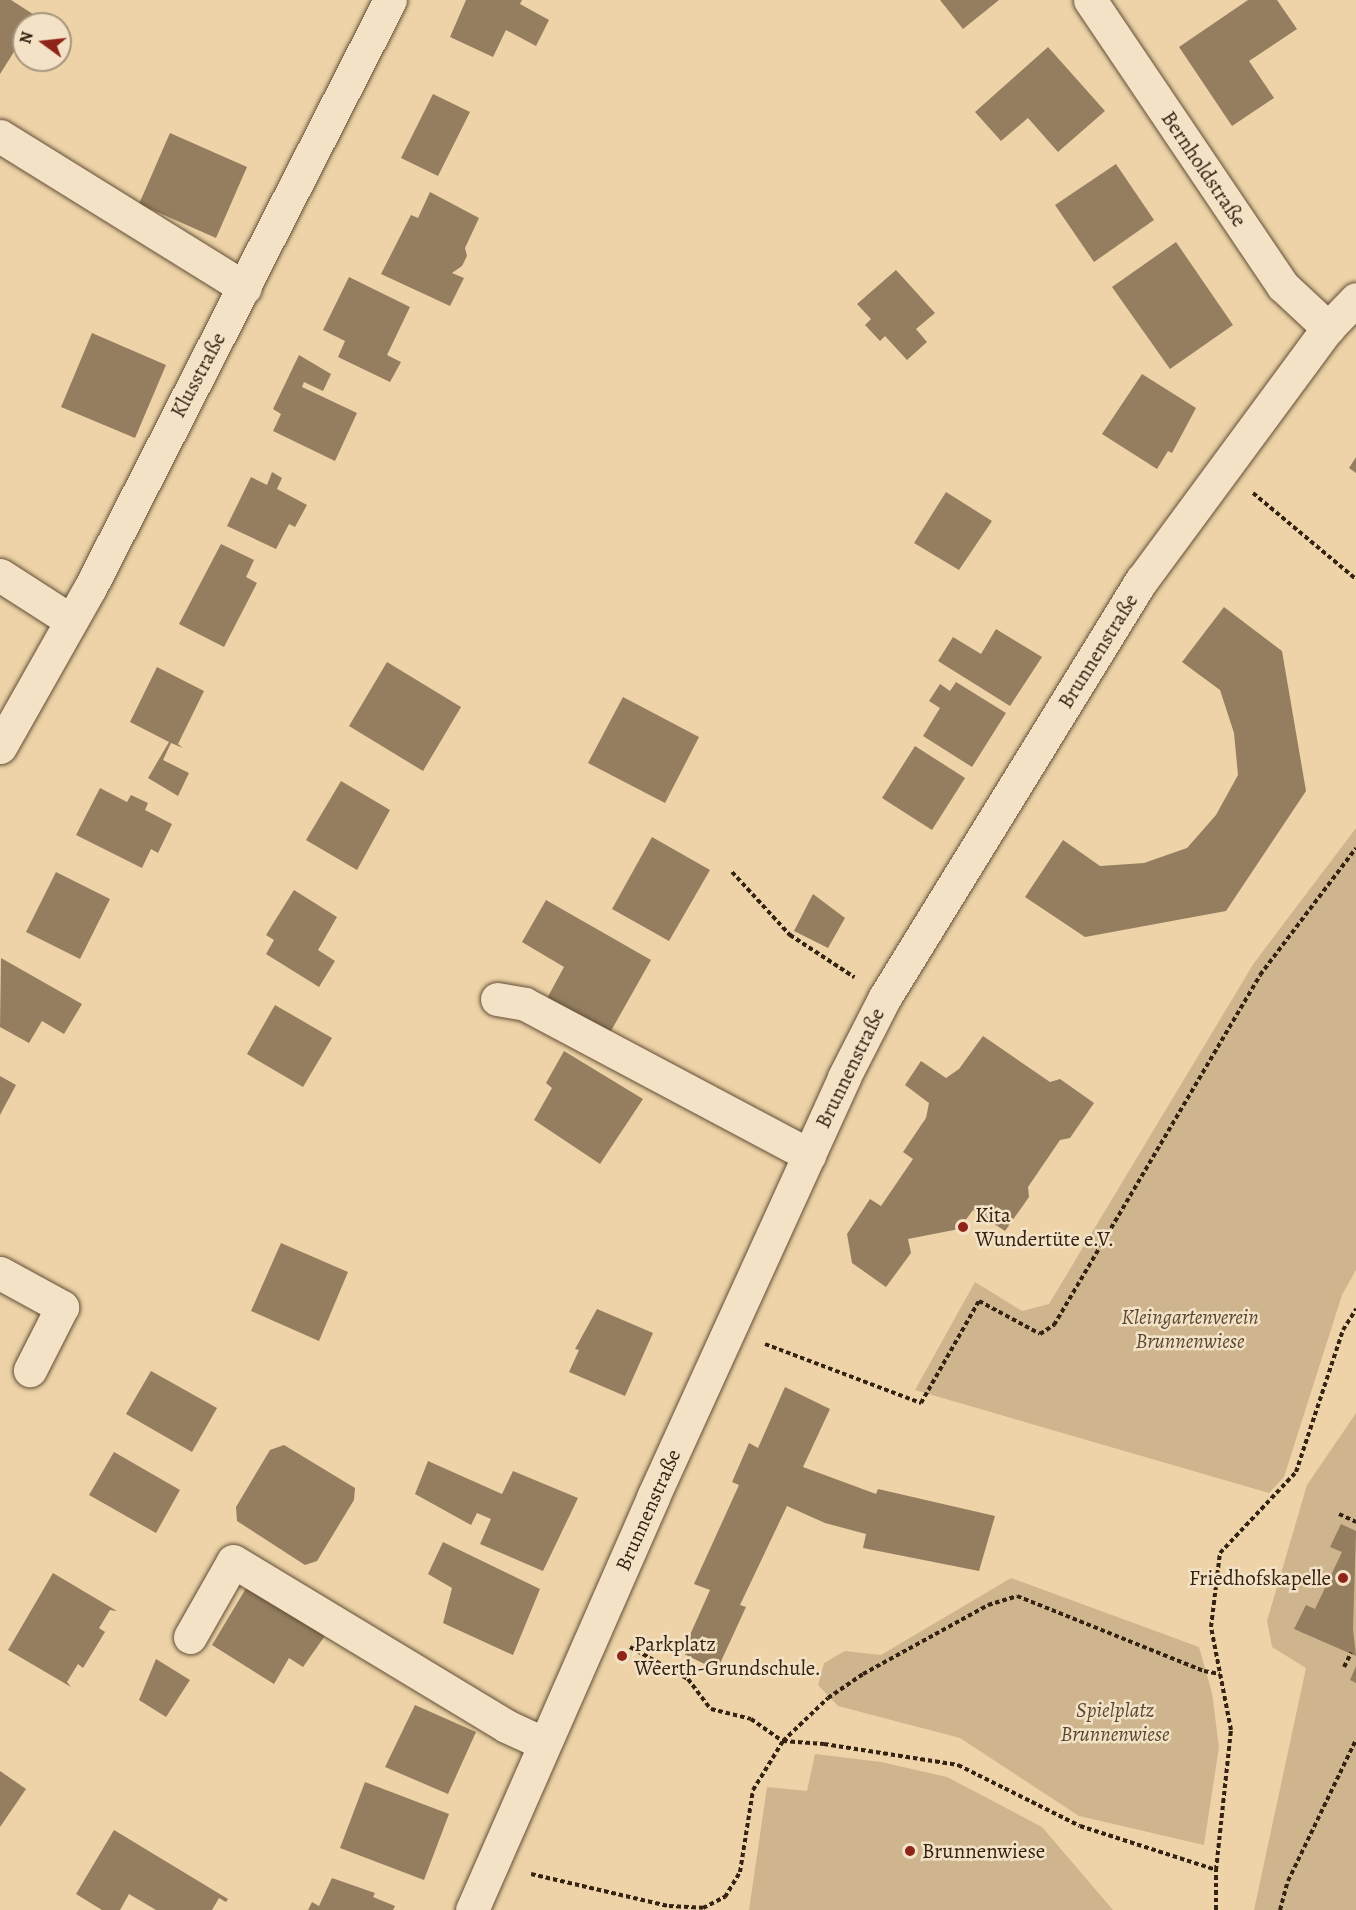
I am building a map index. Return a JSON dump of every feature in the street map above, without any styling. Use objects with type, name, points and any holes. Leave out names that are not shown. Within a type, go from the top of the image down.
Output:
[{"type":"street","name":"Klusstraße","points":[[0,747],[90,588],[390,0]]},
{"type":"street","name":"Bernholdstraße","points":[[1090,0],[1283,286],[1328,328]]},
{"type":"street","points":[[0,136],[245,288]]},
{"type":"street","name":"Brunnenstraße","points":[[472,1910],[543,1743],[597,1628],[729,1329],[885,997],[1124,609],[1222,469],[1328,328],[1356,299]]},
{"type":"street","points":[[0,575],[70,620]]},
{"type":"street","points":[[497,999],[525,1004],[809,1155]]},
{"type":"street","points":[[0,1273],[62,1307],[30,1370]]},
{"type":"street","points":[[190,1636],[233,1561],[506,1726],[543,1743]]},
{"type":"path","points":[[1222,469],[1356,579]]},
{"type":"path","points":[[729,1329],[921,1403],[979,1301],[1040,1334],[1054,1325],[1260,975],[1356,848]]},
{"type":"path","points":[[732,872],[790,935],[885,997]]},
{"type":"path","points":[[1216,1910],[1216,1870],[1231,1730],[1211,1627],[1220,1553],[1296,1472],[1343,1330],[1356,1309]]},
{"type":"path","points":[[1339,1514],[1356,1522]]},
{"type":"path","points":[[495,1859],[543,1879],[669,1906],[703,1908],[725,1897],[740,1872],[753,1790],[783,1741],[828,1698],[863,1674],[988,1605],[1017,1596],[1204,1671],[1220,1674]]},
{"type":"path","points":[[597,1628],[688,1678],[711,1709],[751,1719],[783,1741],[824,1744],[958,1765],[1080,1826],[1216,1870]]},
{"type":"path","points":[[1344,1667],[1351,1653]]},
{"type":"path","points":[[1280,1910],[1288,1881],[1356,1740]]},
{"type":"green space","name":"Kleingartenverein Brunnenwiese","points":[[1356,828],[1356,1270],[1342,1295],[1284,1477],[1269,1493],[915,1390],[975,1282],[1022,1311],[1049,1304],[1254,963]]},
{"type":"green space","points":[[1356,1413],[1356,1910],[1254,1910],[1306,1668],[1272,1647],[1267,1621],[1307,1485]]},
{"type":"green space","name":"Spielplatz Brunnenwiese","points":[[1011,1578],[1199,1647],[1212,1693],[1219,1747],[1204,1845],[1079,1816],[960,1738],[838,1706],[818,1685],[824,1663],[845,1651],[881,1655]]},
{"type":"green space","name":"Brunnenwiese","points":[[815,1754],[881,1762],[947,1777],[1042,1827],[1113,1910],[749,1910],[767,1787],[807,1791]]},
{"type":"building","points":[[0,0],[11,0],[30,12],[12,12],[12,55],[0,74]]},
{"type":"building","points":[[466,0],[522,0],[520,4],[549,20],[536,46],[506,30],[493,57],[450,37]]},
{"type":"building","points":[[940,0],[999,0],[963,29]]},
{"type":"building","points":[[1248,0],[1277,0],[1297,29],[1249,61],[1274,98],[1232,126],[1179,47]]},
{"type":"building","points":[[1048,47],[1105,111],[1058,152],[1028,118],[1001,141],[975,112]]},
{"type":"building","points":[[433,94],[470,112],[438,176],[401,158]]},
{"type":"building","points":[[170,133],[247,167],[216,238],[139,204]]},
{"type":"building","points":[[1116,164],[1154,220],[1094,262],[1055,205]]},
{"type":"building","points":[[430,192],[479,218],[465,248],[467,256],[462,266],[452,273],[464,278],[450,306],[381,274],[411,215],[418,218]]},
{"type":"building","points":[[1176,242],[1233,325],[1170,369],[1112,287]]},
{"type":"building","points":[[896,270],[935,313],[916,329],[927,342],[907,360],[885,336],[880,341],[865,325],[871,319],[857,304]]},
{"type":"building","points":[[349,277],[410,307],[387,355],[401,362],[390,382],[338,357],[345,341],[323,330]]},
{"type":"building","points":[[92,333],[166,365],[135,438],[61,407]]},
{"type":"building","points":[[299,355],[331,374],[323,391],[304,382],[302,387],[357,413],[335,461],[273,431],[281,414],[273,409]]},
{"type":"building","points":[[1142,374],[1196,408],[1172,453],[1168,451],[1157,469],[1102,434]]},
{"type":"building","points":[[1356,457],[1356,473],[1349,468]]},
{"type":"building","points":[[272,472],[282,478],[277,489],[307,505],[295,527],[289,524],[276,549],[227,526],[251,477],[267,485]]},
{"type":"building","points":[[946,492],[992,521],[959,570],[914,543]]},
{"type":"building","points":[[221,544],[254,560],[246,577],[257,583],[224,647],[179,624]]},
{"type":"building","points":[[1224,607],[1282,651],[1306,791],[1226,911],[1085,937],[1025,897],[1063,840],[1100,866],[1144,863],[1187,848],[1216,815],[1238,775],[1234,733],[1220,690],[1182,662]]},
{"type":"building","points":[[996,629],[1042,657],[1010,706],[938,661],[953,637],[981,654]]},
{"type":"building","points":[[387,662],[461,707],[423,771],[349,726]]},
{"type":"building","points":[[157,667],[204,691],[178,744],[183,748],[171,743],[163,760],[189,773],[178,796],[148,778],[169,742],[130,722]]},
{"type":"building","points":[[956,682],[1006,713],[972,767],[923,736],[940,708],[929,701],[940,684],[950,691]]},
{"type":"building","points":[[623,697],[699,737],[665,803],[588,763]]},
{"type":"building","points":[[915,746],[965,778],[932,830],[882,798]]},
{"type":"building","points":[[341,781],[390,810],[357,870],[306,840]]},
{"type":"building","points":[[100,788],[127,802],[131,795],[148,803],[145,810],[172,824],[158,853],[151,849],[142,868],[76,835]]},
{"type":"building","points":[[652,837],[710,870],[669,941],[612,909]]},
{"type":"building","points":[[56,872],[110,899],[80,959],[26,932]]},
{"type":"building","points":[[294,890],[337,917],[318,950],[335,961],[319,987],[266,954],[274,940],[266,935]]},
{"type":"building","points":[[813,894],[845,918],[828,948],[794,931]]},
{"type":"building","points":[[546,900],[651,960],[607,1038],[545,1002],[564,967],[522,942]]},
{"type":"building","points":[[1,958],[82,1004],[64,1034],[42,1021],[29,1043],[0,1027]]},
{"type":"building","points":[[275,1005],[332,1038],[303,1087],[247,1054]]},
{"type":"building","points":[[983,1036],[1050,1082],[1060,1079],[1094,1103],[1070,1138],[1060,1140],[1028,1187],[1029,1197],[1005,1231],[973,1210],[959,1229],[908,1239],[911,1253],[886,1287],[852,1263],[847,1234],[870,1199],[881,1206],[913,1159],[903,1152],[926,1118],[929,1103],[905,1085],[921,1061],[946,1078],[959,1069]]},
{"type":"building","points":[[564,1051],[643,1099],[600,1164],[534,1120],[552,1088],[546,1083]]},
{"type":"building","points":[[0,1076],[16,1085],[0,1115]]},
{"type":"building","points":[[281,1243],[348,1272],[319,1341],[251,1311]]},
{"type":"building","points":[[597,1309],[653,1333],[625,1396],[569,1372],[579,1350],[575,1349]]},
{"type":"building","points":[[151,1371],[217,1408],[192,1452],[126,1414]]},
{"type":"building","points":[[785,1387],[830,1409],[803,1467],[876,1494],[878,1489],[995,1516],[979,1571],[863,1548],[866,1534],[825,1523],[787,1506],[740,1605],[746,1607],[717,1670],[682,1653],[710,1590],[694,1584],[739,1485],[732,1482],[749,1443],[758,1448]]},
{"type":"building","points":[[284,1445],[355,1488],[354,1500],[317,1561],[305,1565],[237,1521],[236,1507],[270,1450]]},
{"type":"building","points":[[114,1452],[180,1490],[156,1533],[89,1495]]},
{"type":"building","points":[[428,1461],[502,1494],[513,1471],[578,1498],[543,1571],[480,1544],[491,1519],[477,1513],[471,1525],[415,1494]]},
{"type":"building","name":"Friedhofskapelle","points":[[1341,1524],[1356,1531],[1353,1629],[1356,1656],[1294,1629],[1306,1605],[1315,1609],[1342,1552],[1330,1547]]},
{"type":"building","points":[[443,1542],[540,1589],[513,1655],[443,1623],[452,1588],[428,1574]]},
{"type":"building","points":[[53,1573],[117,1611],[110,1610],[99,1628],[105,1632],[83,1668],[78,1664],[67,1682],[71,1687],[8,1650]]},
{"type":"building","points":[[251,1580],[329,1630],[303,1667],[289,1658],[274,1684],[212,1645]]},
{"type":"building","points":[[156,1659],[190,1680],[166,1717],[139,1700]]},
{"type":"building","points":[[1356,1666],[1356,1683],[1350,1680]]},
{"type":"building","points":[[415,1705],[476,1732],[448,1794],[385,1767]]},
{"type":"building","points":[[0,1771],[26,1789],[0,1827]]},
{"type":"building","points":[[365,1782],[449,1814],[424,1880],[340,1848]]},
{"type":"building","points":[[114,1830],[228,1899],[226,1902],[219,1898],[212,1910],[156,1910],[129,1894],[120,1910],[102,1910],[76,1894]]},
{"type":"building","points":[[332,1878],[375,1893],[373,1897],[395,1906],[393,1910],[308,1910],[312,1902],[319,1906]]},
{"type":"place","name":"Kita Wundertüte e.V.","points":[[963,1227]]},
{"type":"place","name":"Friedhofskapelle","points":[[1343,1578]]},
{"type":"place","name":"Parkplatz Weerth-Grundschule.","points":[[622,1656]]},
{"type":"place","name":"Brunnenwiese","points":[[910,1851]]}]
